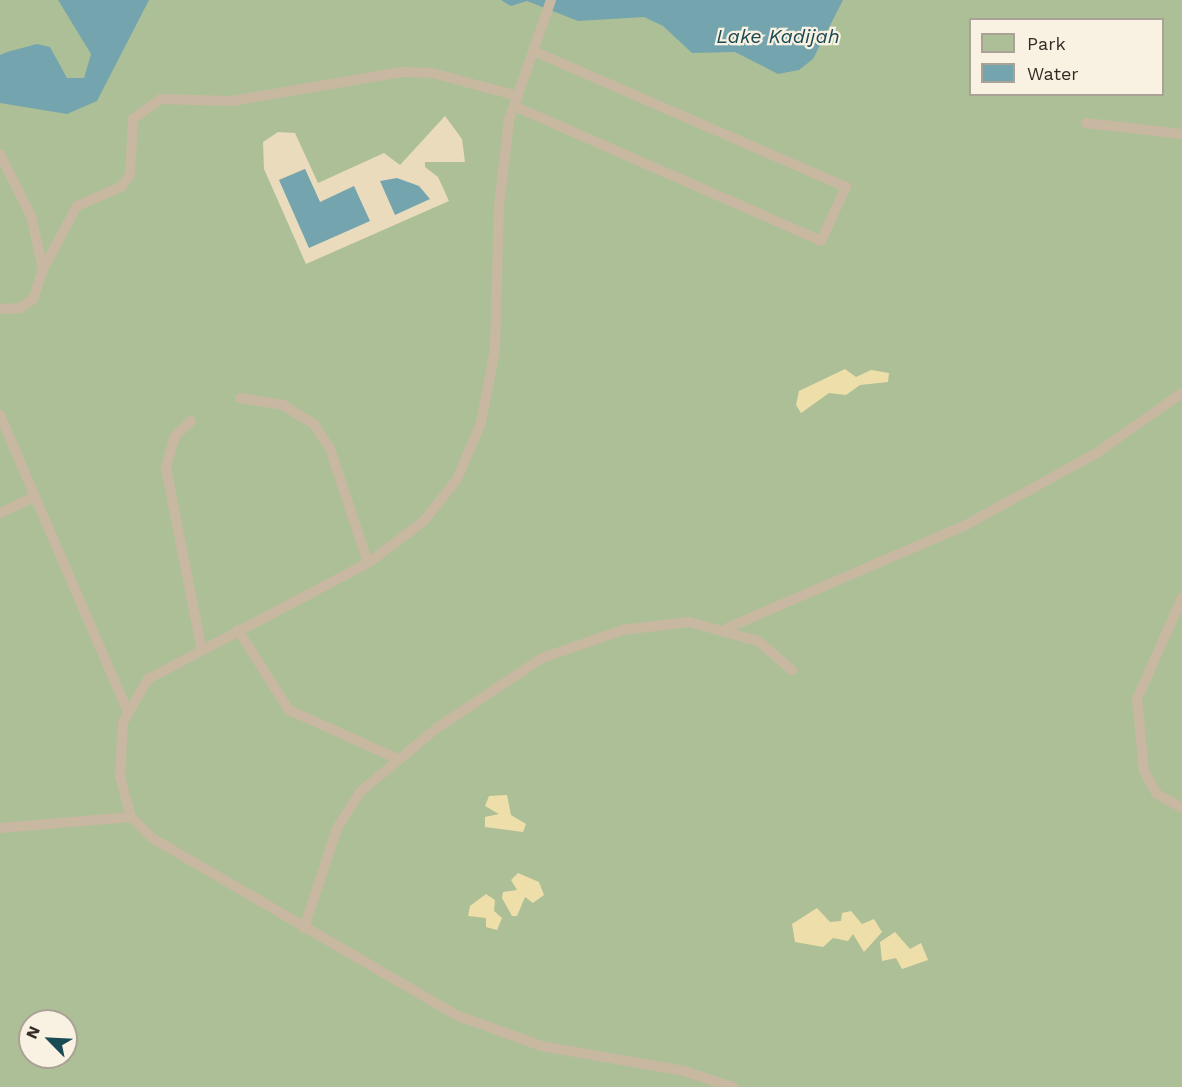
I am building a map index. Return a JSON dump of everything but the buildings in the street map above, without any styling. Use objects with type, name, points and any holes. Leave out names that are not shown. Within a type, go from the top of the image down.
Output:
[{"type":"lane","points":[[551,0],[516,101],[501,170],[495,350],[481,423],[441,501],[404,538],[368,562],[201,647],[148,679],[127,710],[119,758],[131,817],[152,838],[304,928],[487,1029],[564,1052],[684,1071],[733,1087]]},
{"type":"lane","points":[[0,309],[20,308],[33,299],[43,269],[76,206],[121,187],[130,175],[133,119],[161,99],[232,101],[402,72],[432,73],[516,101],[821,241],[846,187],[533,51]]},
{"type":"lane","points":[[1086,123],[1182,134]]},
{"type":"lane","points":[[0,154],[31,216],[43,269]]},
{"type":"lane","points":[[727,628],[966,525],[1098,452],[1182,393]]},
{"type":"lane","points":[[240,398],[283,405],[314,424],[330,449],[368,562]]},
{"type":"lane","points":[[0,415],[127,710]]},
{"type":"lane","points":[[191,421],[175,436],[166,468],[201,647]]},
{"type":"lane","points":[[0,513],[35,497]]},
{"type":"lane","points":[[1182,598],[1137,699],[1144,771],[1157,794],[1182,808]]},
{"type":"lane","points":[[304,928],[337,828],[361,791],[398,759],[542,658],[593,639],[666,623],[727,628],[758,641],[792,670]]},
{"type":"lane","points":[[238,630],[289,710],[398,759]]},
{"type":"lane","points":[[0,828],[131,817]]},
{"type":"green space","points":[[0,0],[1182,0],[1182,1087],[0,1087]]},
{"type":"sand","points":[[845,369],[856,377],[871,370],[889,373],[888,382],[860,385],[846,395],[829,393],[801,413],[796,405],[799,391]]},
{"type":"sand","points":[[507,795],[511,815],[526,824],[523,832],[485,827],[485,817],[499,814],[485,806],[489,796]]},
{"type":"sand","points":[[518,873],[539,882],[544,895],[533,903],[525,897],[517,916],[512,916],[502,898],[503,892],[517,890],[511,880]]},
{"type":"sand","points":[[486,894],[495,900],[494,911],[502,918],[497,930],[486,927],[486,918],[468,916],[470,906]]},
{"type":"sand","points":[[817,908],[830,922],[841,921],[842,913],[851,911],[862,924],[874,919],[882,932],[864,952],[853,934],[848,941],[833,938],[823,947],[795,942],[792,924]]},
{"type":"sand","points":[[895,932],[910,949],[921,943],[928,960],[902,969],[896,958],[882,961],[880,942]]},
{"type":"shaded area","points":[[445,116],[462,139],[465,162],[425,162],[425,167],[438,177],[449,201],[306,264],[264,169],[263,142],[278,132],[295,133],[318,183],[384,153],[400,165]],"holes":[[[305,169],[320,202],[279,180]]]},
{"type":"water","points":[[58,0],[149,0],[97,101],[67,114],[0,103],[0,55],[7,52],[37,44],[50,47],[67,78],[84,78],[91,54]]},
{"type":"water","name":"Lake Kadijah","points":[[501,0],[843,0],[813,59],[799,70],[778,74],[735,52],[692,53],[663,26],[644,17],[578,21],[527,1],[511,6]]},
{"type":"water","points":[[305,169],[320,202],[354,186],[370,221],[309,248],[279,180]]},
{"type":"water","points":[[397,178],[419,186],[430,199],[395,215],[380,181]]}]
